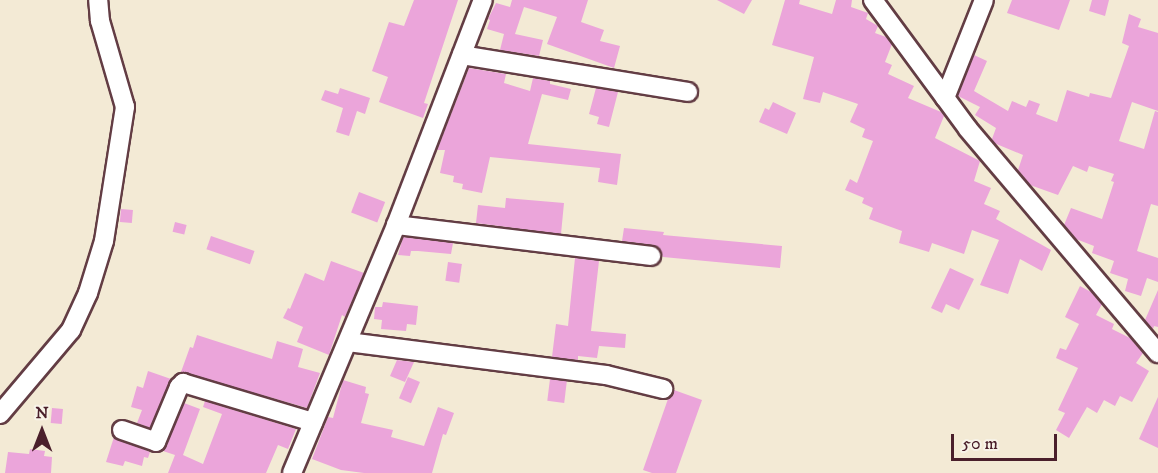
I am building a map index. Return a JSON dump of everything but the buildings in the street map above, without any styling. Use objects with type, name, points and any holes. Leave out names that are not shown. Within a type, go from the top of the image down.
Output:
[{"type":"street","points":[[0,414],[71,330],[88,293],[104,241],[125,107],[100,21],[98,0]]},
{"type":"street","points":[[292,473],[396,225],[483,0]]},
{"type":"street","points":[[873,0],[968,129],[1158,353]]},
{"type":"street","points":[[945,98],[984,0]]},
{"type":"street","points":[[462,55],[688,92]]},
{"type":"street","points":[[396,225],[651,256]]},
{"type":"street","points":[[348,342],[606,375],[663,389]]},
{"type":"street","points":[[122,430],[156,442],[179,387],[183,383],[314,422]]}]
